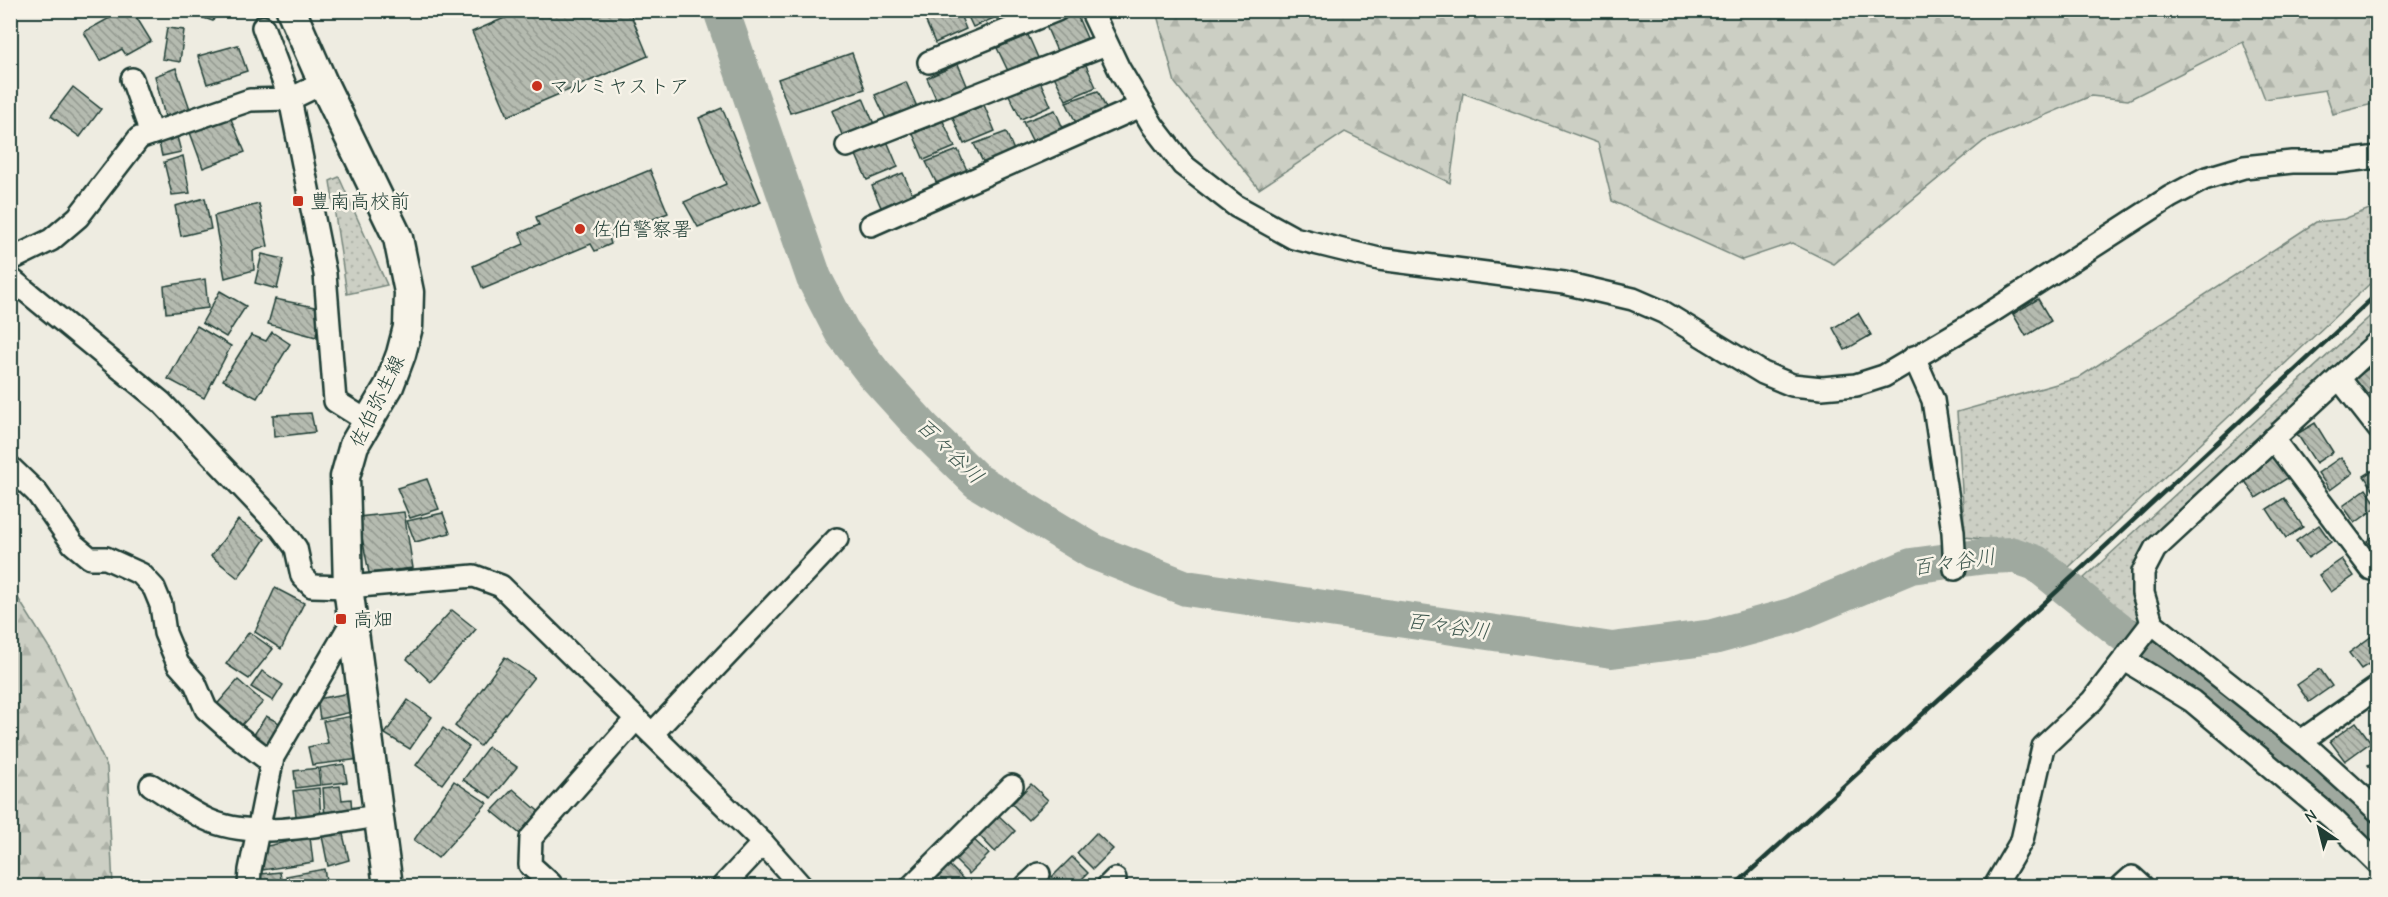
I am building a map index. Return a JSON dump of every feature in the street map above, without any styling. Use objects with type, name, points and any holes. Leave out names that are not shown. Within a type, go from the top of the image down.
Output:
[{"type":"main road","name":"佐伯弥生線","points":[[291,10],[323,84],[398,238],[409,292],[408,327],[401,354],[389,386],[354,445],[345,477],[348,587],[388,886]]},
{"type":"street","points":[[929,62],[1058,10]]},
{"type":"street","points":[[1090,10],[1119,69],[1141,106],[1183,165],[1236,206],[1294,238],[1379,259],[1564,283],[1633,300],[1663,312],[1752,368],[1792,385],[1822,388],[1856,385],[1884,375],[1987,315],[2170,197],[2204,178],[2244,167],[2292,162],[2338,162],[2378,157]]},
{"type":"street","points":[[263,27],[290,99],[325,274],[334,401],[367,421]]},
{"type":"street","points":[[847,146],[1106,44]]},
{"type":"street","points":[[132,79],[151,133]]},
{"type":"street","points":[[10,260],[51,240],[78,217],[139,138],[250,100],[290,99],[323,84]]},
{"type":"street","points":[[871,225],[1141,106]]},
{"type":"street","points":[[10,278],[161,402],[281,528],[296,548],[302,576],[312,586],[348,587],[474,576],[501,586],[763,843],[801,886]]},
{"type":"street","points":[[2378,342],[2155,549],[2143,572],[2143,593],[2152,623],[2301,741],[2378,811]]},
{"type":"street","points":[[1914,357],[1933,400],[1953,532],[1955,569]]},
{"type":"street","points":[[2339,378],[2378,428]]},
{"type":"street","points":[[2273,439],[2371,569]]},
{"type":"street","points":[[10,466],[36,493],[73,544],[90,558],[106,558],[141,574],[154,588],[161,605],[165,633],[178,664],[195,683],[206,709],[272,763]]},
{"type":"street","points":[[651,734],[837,539]]},
{"type":"street","points":[[249,886],[272,763],[352,620]]},
{"type":"street","points":[[1995,886],[2022,840],[2043,747],[2092,701],[2152,623]]},
{"type":"street","points":[[2125,660],[2201,708],[2333,819],[2378,863]]},
{"type":"street","points":[[2301,741],[2378,687]]},
{"type":"street","points":[[550,886],[551,884],[530,865],[531,838],[636,718]]},
{"type":"street","points":[[151,785],[206,819],[227,827],[258,832],[378,816]]},
{"type":"street","points":[[912,886],[1012,786]]},
{"type":"street","points":[[723,886],[763,843]]},
{"type":"street","points":[[2122,886],[2132,877],[2142,886]]},
{"type":"green space","points":[[1156,11],[2377,11],[2377,103],[2333,114],[2325,90],[2265,99],[2243,42],[2128,100],[2091,96],[1984,141],[1834,264],[1792,243],[1742,260],[1612,201],[1598,143],[1463,93],[1450,183],[1345,132],[1259,189],[1175,83]]},
{"type":"green space","points":[[339,177],[387,285],[347,294],[330,181]]},
{"type":"green space","points":[[2377,206],[2377,277],[2069,567],[2029,545],[1965,537],[1957,412],[2078,378],[2316,222],[2344,219]]},
{"type":"green space","points":[[2377,310],[2377,334],[2155,541],[2144,624],[2111,609],[2084,578]]},
{"type":"green space","points":[[11,587],[55,657],[107,767],[113,886],[11,886]]},
{"type":"building","points":[[124,10],[132,10],[151,41],[126,55],[122,49],[100,61],[84,32]]},
{"type":"building","points":[[180,10],[217,10],[213,21]]},
{"type":"building","name":"マルミヤストア","points":[[523,10],[629,10],[648,56],[508,116],[472,32]]},
{"type":"building","points":[[939,10],[958,10],[966,29],[935,43],[924,17]]},
{"type":"building","points":[[965,10],[1002,10],[1003,14],[973,27]]},
{"type":"building","points":[[1076,13],[1087,38],[1057,51],[1046,26]]},
{"type":"building","points":[[167,28],[184,30],[180,62],[162,59]]},
{"type":"building","points":[[1028,35],[1039,60],[1009,73],[997,48]]},
{"type":"building","points":[[238,45],[247,71],[207,84],[198,56]]},
{"type":"building","points":[[852,53],[865,89],[790,113],[778,79]]},
{"type":"building","points":[[1085,63],[1096,87],[1066,100],[1053,74]]},
{"type":"building","points":[[958,64],[969,90],[938,103],[927,78]]},
{"type":"building","points":[[176,68],[190,109],[165,117],[155,76]]},
{"type":"building","points":[[1040,81],[1051,106],[1021,119],[1008,93]]},
{"type":"building","points":[[906,82],[917,107],[887,121],[875,95]]},
{"type":"building","points":[[73,87],[101,109],[80,137],[51,116]]},
{"type":"building","points":[[1098,91],[1109,115],[1079,129],[1066,102]]},
{"type":"building","points":[[863,98],[874,124],[843,137],[832,111]]},
{"type":"building","points":[[984,105],[995,131],[964,144],[953,118]]},
{"type":"building","points":[[722,108],[761,202],[698,227],[684,202],[726,184],[699,118]]},
{"type":"building","points":[[1055,110],[1066,135],[1036,148],[1023,122]]},
{"type":"building","points":[[228,112],[245,152],[203,168],[188,127]]},
{"type":"building","points":[[943,121],[955,147],[924,160],[913,134]]},
{"type":"building","points":[[175,129],[181,152],[162,156],[157,134]]},
{"type":"building","points":[[1006,132],[1017,157],[987,170],[974,144]]},
{"type":"building","points":[[887,141],[898,167],[867,180],[856,155]]},
{"type":"building","points":[[958,150],[969,175],[939,188],[926,162]]},
{"type":"building","points":[[183,156],[190,193],[172,195],[164,162]]},
{"type":"building","name":"佐伯警察署","points":[[650,170],[668,213],[609,237],[611,244],[595,251],[591,244],[483,289],[473,266],[524,244],[520,233],[539,225],[536,217]]},
{"type":"building","points":[[903,173],[914,198],[883,212],[872,186]]},
{"type":"building","points":[[205,198],[211,229],[181,236],[175,206]]},
{"type":"building","points":[[259,204],[268,246],[253,251],[254,270],[225,278],[214,216]]},
{"type":"building","points":[[262,254],[284,259],[277,289],[255,283]]},
{"type":"building","points":[[205,279],[208,308],[166,313],[164,286]]},
{"type":"building","points":[[220,291],[246,306],[226,337],[202,323]]},
{"type":"building","points":[[275,299],[320,308],[316,337],[268,324]]},
{"type":"building","points":[[2038,299],[2051,321],[2026,336],[2013,314]]},
{"type":"building","points":[[1858,313],[1871,335],[1845,350],[1833,328]]},
{"type":"building","points":[[197,326],[231,346],[204,398],[168,379]]},
{"type":"building","points":[[272,332],[290,344],[257,398],[223,380],[251,335],[266,341]]},
{"type":"building","points":[[2376,363],[2378,388],[2365,396],[2353,380]]},
{"type":"building","points":[[311,413],[315,432],[274,437],[273,415]]},
{"type":"building","points":[[2315,423],[2333,452],[2316,463],[2297,434]]},
{"type":"building","points":[[2274,453],[2289,477],[2256,498],[2241,475]]},
{"type":"building","points":[[2341,457],[2353,473],[2330,490],[2318,473]]},
{"type":"building","points":[[2378,467],[2378,492],[2376,493],[2364,476]]},
{"type":"building","points":[[427,479],[439,509],[410,518],[397,488]]},
{"type":"building","points":[[2366,489],[2378,506],[2355,523],[2343,506]]},
{"type":"building","points":[[2284,498],[2303,527],[2286,538],[2267,509]]},
{"type":"building","points":[[404,512],[413,568],[369,573],[358,517]]},
{"type":"building","points":[[443,513],[450,533],[415,542],[407,521]]},
{"type":"building","points":[[238,520],[265,539],[238,578],[211,556]]},
{"type":"building","points":[[2319,525],[2331,542],[2308,558],[2296,541]]},
{"type":"building","points":[[2378,533],[2378,555],[2367,541]]},
{"type":"building","points":[[2342,559],[2354,576],[2331,592],[2319,575]]},
{"type":"building","points":[[275,588],[304,603],[281,649],[255,632]]},
{"type":"building","points":[[452,610],[476,629],[431,682],[407,659]]},
{"type":"building","points":[[249,632],[273,649],[249,679],[226,664]]},
{"type":"building","points":[[2372,636],[2378,644],[2378,658],[2361,669],[2349,653]]},
{"type":"building","points":[[505,657],[534,677],[480,746],[455,726]]},
{"type":"building","points":[[2320,669],[2332,686],[2309,702],[2297,685]]},
{"type":"building","points":[[262,671],[283,685],[273,701],[251,687]]},
{"type":"building","points":[[238,680],[263,702],[237,730],[213,709]]},
{"type":"building","points":[[350,693],[352,712],[320,719],[317,699]]},
{"type":"building","points":[[408,700],[432,717],[410,749],[385,734]]},
{"type":"building","points":[[266,716],[287,727],[272,755],[250,741]]},
{"type":"building","points":[[353,716],[360,759],[312,765],[308,747],[328,743],[323,721]]},
{"type":"building","points":[[2356,722],[2371,742],[2345,761],[2330,741]]},
{"type":"building","points":[[443,728],[469,747],[442,784],[416,765]]},
{"type":"building","points":[[488,747],[517,767],[492,798],[463,780]]},
{"type":"building","points":[[2378,759],[2378,779],[2368,765]]},
{"type":"building","points":[[344,764],[347,782],[322,785],[320,768]]},
{"type":"building","points":[[318,768],[320,785],[296,788],[294,771]]},
{"type":"building","points":[[454,781],[487,803],[438,858],[414,840]]},
{"type":"building","points":[[1031,784],[1048,800],[1028,820],[1012,804]]},
{"type":"building","points":[[340,786],[342,800],[351,799],[352,815],[325,819],[323,788]]},
{"type":"building","points":[[319,788],[321,820],[297,823],[293,791]]},
{"type":"building","points":[[513,789],[544,816],[525,838],[492,811]]},
{"type":"building","points":[[998,815],[1015,831],[995,852],[979,835]]},
{"type":"building","points":[[342,830],[349,860],[328,866],[321,831]]},
{"type":"building","points":[[1096,833],[1113,849],[1093,869],[1077,853]]},
{"type":"building","points":[[310,837],[313,862],[263,870],[262,847]]},
{"type":"building","points":[[972,838],[989,854],[969,874],[953,858]]},
{"type":"building","points":[[1072,857],[1088,873],[1075,886],[1062,886],[1052,877]]},
{"type":"building","points":[[949,865],[965,881],[960,886],[929,885]]},
{"type":"building","points":[[324,869],[327,886],[288,886],[286,876]]},
{"type":"building","points":[[280,872],[282,886],[262,886],[261,874]]},
{"type":"waterway","name":"百々谷川","points":[[721,10],[814,278],[842,332],[874,374],[923,428],[977,481],[1094,552],[1186,588],[1612,650],[1713,637],[1791,616],[1911,566],[1986,556],[2013,555],[2036,563],[2124,634],[2252,723],[2378,838]]},
{"type":"railway","points":[[1734,886],[2040,607],[2378,293]]},
{"type":"place","name":"マルミヤストア","points":[[537,86]]},
{"type":"place","name":"豊南高校前","points":[[298,201]]},
{"type":"place","name":"佐伯警察署","points":[[580,229]]},
{"type":"place","name":"高畑","points":[[341,619]]}]
